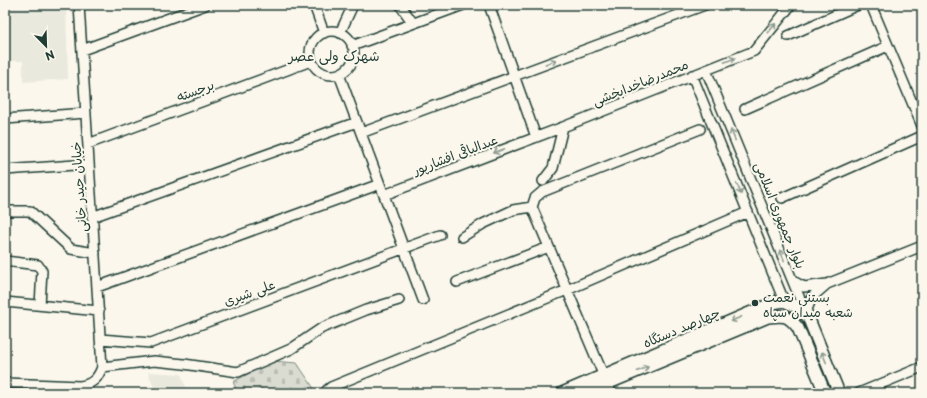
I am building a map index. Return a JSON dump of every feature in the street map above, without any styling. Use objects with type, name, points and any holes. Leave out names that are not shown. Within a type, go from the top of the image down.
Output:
[{"type":"main road","points":[[784,301],[797,306],[807,315]]},
{"type":"main road","name":"چهارصد دستگاه","points":[[562,393],[607,384],[772,303],[784,301]]},
{"type":"main road","name":"بلوار جمهوری اسلامی","points":[[807,315],[839,393]]},
{"type":"main road","name":"چهارصد دستگاه","points":[[585,393],[768,317],[781,316],[791,319],[798,328],[825,393]]},
{"type":"street","name":"خیابان حیدر خانی","points":[[79,5],[102,367]]},
{"type":"street","points":[[82,50],[205,5]]},
{"type":"street","points":[[314,5],[324,33]]},
{"type":"street","points":[[340,33],[352,5]]},
{"type":"street","points":[[400,5],[413,23]]},
{"type":"street","points":[[352,46],[463,5]]},
{"type":"street","points":[[489,5],[536,136]]},
{"type":"street","points":[[361,133],[705,5]]},
{"type":"street","name":"محمدرضاخدابخشی","points":[[536,136],[563,127],[754,50],[791,5]]},
{"type":"street","points":[[788,36],[858,5]]},
{"type":"street","points":[[871,5],[922,126]]},
{"type":"street","points":[[324,33],[340,33],[350,41],[354,53],[353,59],[350,66],[339,74],[326,75],[314,67],[311,61],[310,54],[313,41],[324,33]]},
{"type":"street","points":[[745,109],[888,46]]},
{"type":"street","name":"برجسته","points":[[88,144],[311,61]]},
{"type":"street","name":"بلوار جمهوری اسلامی","points":[[706,70],[807,315]]},
{"type":"street","points":[[339,74],[423,300]]},
{"type":"street","points":[[692,75],[784,301]]},
{"type":"street","points":[[5,119],[86,113]]},
{"type":"street","points":[[92,216],[357,122]]},
{"type":"street","points":[[543,181],[553,168],[563,127]]},
{"type":"street","points":[[607,384],[532,207],[536,198],[542,192],[700,129]]},
{"type":"street","name":"عبدالباقی افشارپور","points":[[384,195],[536,136]]},
{"type":"street","points":[[782,198],[922,136]]},
{"type":"street","points":[[5,170],[89,164]]},
{"type":"street","points":[[97,287],[380,184]]},
{"type":"street","points":[[462,237],[483,224],[513,210],[532,207]]},
{"type":"street","points":[[5,211],[30,211],[71,249],[95,253]]},
{"type":"street","points":[[327,393],[327,390],[331,387],[567,290],[748,212]]},
{"type":"street","name":"علی شیری","points":[[100,339],[151,343],[404,249],[440,234]]},
{"type":"street","points":[[793,281],[804,287],[827,284],[922,246]]},
{"type":"street","points":[[457,282],[549,247]]},
{"type":"street","points":[[5,261],[38,265],[41,268],[40,305]]},
{"type":"street","points":[[807,315],[812,297],[827,284]]},
{"type":"street","points":[[5,383],[80,386],[95,381],[100,375],[102,367],[154,361],[238,372],[291,348],[322,328],[366,310],[399,300]]},
{"type":"street","points":[[5,302],[98,311]]},
{"type":"street","points":[[859,393],[922,367]]},
{"type":"shaded area","points":[[5,5],[66,5],[68,79],[23,82],[23,61],[5,61]]},
{"type":"shaded area","points":[[148,372],[181,374],[188,393],[156,393]]},
{"type":"green space","points":[[799,311],[806,319],[836,393],[829,393],[799,321]]},
{"type":"green space","points":[[272,361],[297,363],[317,393],[238,393],[233,382]]},
{"type":"place","name":"بستنی نعمت شعبه میدان سپاه","points":[[755,303]]},
{"type":"district","name":"شهرک ولی عصر","points":[[334,55]]}]
